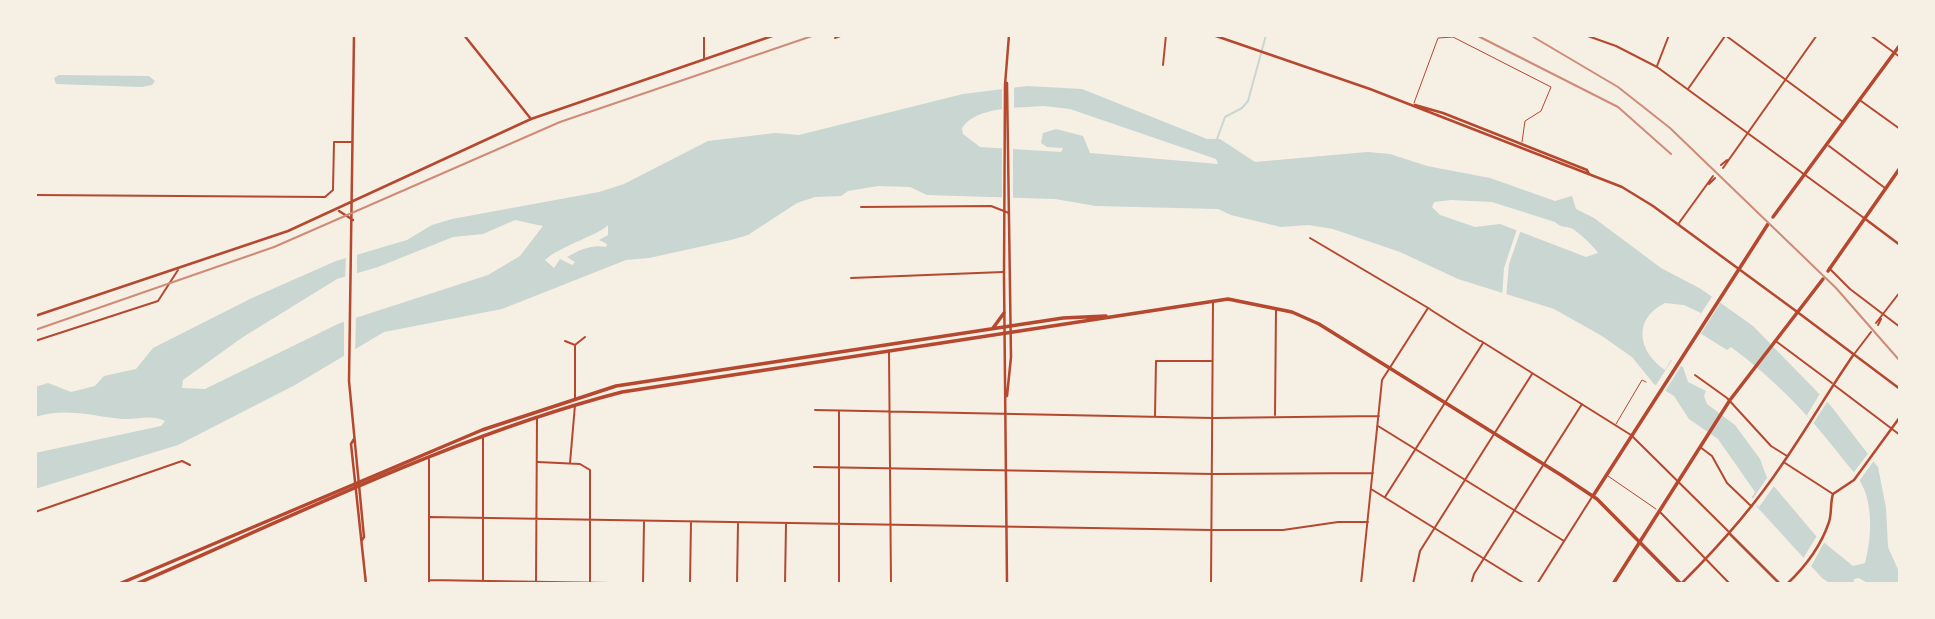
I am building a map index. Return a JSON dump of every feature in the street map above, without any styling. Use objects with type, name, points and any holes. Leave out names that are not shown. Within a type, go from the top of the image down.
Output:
[{"type":"main road","points":[[354,35],[350,407],[362,488],[362,540]]},
{"type":"main road","points":[[464,35],[531,119]]},
{"type":"main road","points":[[35,316],[179,268],[336,211],[531,119],[775,35]]},
{"type":"main road","points":[[1007,396],[1010,394],[1011,334],[1007,213],[1009,35]]},
{"type":"main road","points":[[1213,35],[1267,51],[1413,105],[1629,190],[1900,389]]},
{"type":"main road","points":[[1775,217],[1900,45]]},
{"type":"main road","points":[[1413,105],[1423,105],[1587,170],[1589,174]]},
{"type":"main road","points":[[1827,269],[1900,168]]},
{"type":"main road","points":[[336,211],[346,213],[353,220]]},
{"type":"main road","points":[[1007,213],[1004,272],[1007,584]]},
{"type":"main road","points":[[1864,218],[1900,245]]},
{"type":"main road","points":[[1593,496],[1696,331],[1769,225]]},
{"type":"main road","points":[[1613,584],[1730,400],[1821,278]]},
{"type":"main road","points":[[136,584],[483,437],[575,405],[637,388],[1011,334],[1213,300],[1243,300],[1312,321],[1544,464],[1593,496],[1681,584],[1730,534],[1752,506],[1784,463],[1854,354]]},
{"type":"main road","points":[[991,329],[1004,313]]},
{"type":"main road","points":[[119,584],[482,430],[575,399],[637,382],[1081,316],[1107,316]]},
{"type":"main road","points":[[1787,584],[1806,564],[1821,539],[1830,520],[1833,494],[1854,480],[1900,417]]},
{"type":"main road","points":[[354,439],[351,444],[354,484],[366,584]]},
{"type":"main road","points":[[1730,534],[1780,584]]},
{"type":"street","points":[[704,35],[704,59]]},
{"type":"street","points":[[835,38],[843,35]]},
{"type":"street","points":[[1163,65],[1166,35]]},
{"type":"street","points":[[1585,35],[1616,46],[1657,67],[1864,218]]},
{"type":"street","points":[[1657,67],[1669,35]]},
{"type":"street","points":[[1687,90],[1726,35],[1844,123]]},
{"type":"street","points":[[1722,166],[1817,35]]},
{"type":"street","points":[[1870,35],[1900,57]]},
{"type":"street","points":[[1860,100],[1900,129]]},
{"type":"street","points":[[35,195],[325,197],[333,190],[334,142],[354,142]]},
{"type":"street","points":[[1828,145],[1885,188]]},
{"type":"street","points":[[1678,224],[1714,177]]},
{"type":"street","points":[[862,208],[983,206],[1007,213]]},
{"type":"street","points":[[1310,238],[1616,424],[1631,435],[1730,534]]},
{"type":"street","points":[[35,341],[158,301],[179,268]]},
{"type":"street","points":[[1827,269],[1900,327]]},
{"type":"street","points":[[851,278],[1004,272]]},
{"type":"street","points":[[1877,324],[1900,292]]},
{"type":"street","points":[[1211,584],[1213,300]]},
{"type":"street","points":[[1275,417],[1276,308]]},
{"type":"street","points":[[1363,584],[1382,380],[1429,308]]},
{"type":"street","points":[[1854,354],[1871,332]]},
{"type":"street","points":[[575,345],[585,337]]},
{"type":"street","points":[[565,341],[575,345]]},
{"type":"street","points":[[1385,497],[1482,342]]},
{"type":"street","points":[[1775,342],[1900,435]]},
{"type":"street","points":[[889,344],[891,584]]},
{"type":"street","points":[[570,464],[575,405],[575,345]]},
{"type":"street","points":[[1155,417],[1156,361],[1213,361]]},
{"type":"street","points":[[1413,584],[1418,556],[1533,373]]},
{"type":"street","points":[[1695,375],[1730,400],[1771,446],[1788,456]]},
{"type":"street","points":[[1471,584],[1582,404]]},
{"type":"street","points":[[815,410],[1213,418],[1379,416]]},
{"type":"street","points":[[839,411],[839,584]]},
{"type":"street","points":[[536,583],[537,418]]},
{"type":"street","points":[[1378,426],[1564,541]]},
{"type":"street","points":[[482,582],[483,437]]},
{"type":"street","points":[[1700,446],[1712,456],[1729,485],[1752,506]]},
{"type":"street","points":[[429,459],[429,582],[610,583]]},
{"type":"street","points":[[35,512],[182,461],[190,465]]},
{"type":"street","points":[[538,463],[570,464],[588,468],[591,474],[590,584]]},
{"type":"street","points":[[1784,463],[1833,494]]},
{"type":"street","points":[[814,467],[1213,474],[1373,473]]},
{"type":"street","points":[[1371,489],[1525,584]]},
{"type":"street","points":[[1537,584],[1593,496]]},
{"type":"street","points":[[1659,511],[1730,584]]},
{"type":"street","points":[[430,517],[1212,530],[1283,530],[1338,522],[1368,522]]},
{"type":"street","points":[[643,584],[644,521]]},
{"type":"street","points":[[690,584],[691,522]]},
{"type":"street","points":[[737,584],[738,522]]},
{"type":"street","points":[[785,584],[786,523]]},
{"type":"lane","points":[[1413,105],[1440,37],[1453,37],[1550,85],[1551,92],[1543,109],[1525,121],[1522,144]]},
{"type":"lane","points":[[1616,424],[1642,380],[1646,383]]},
{"type":"lane","points":[[1606,475],[1659,511]]},
{"type":"shaded area","points":[[59,75],[149,76],[155,81],[152,85],[142,87],[56,84],[54,78]]},
{"type":"shaded area","points":[[1027,86],[1082,89],[1207,139],[1220,139],[1255,162],[1367,152],[1390,154],[1427,166],[1490,178],[1555,201],[1572,196],[1576,209],[1594,218],[1661,268],[1701,289],[1753,326],[1831,406],[1878,467],[1886,508],[1888,547],[1900,574],[1900,584],[1869,584],[1859,578],[1854,579],[1853,584],[1831,584],[1822,578],[1758,508],[1752,497],[1755,492],[1718,439],[1689,419],[1674,396],[1654,384],[1632,357],[1602,336],[1554,309],[1458,279],[1400,252],[1333,229],[1309,225],[1281,227],[1231,215],[1218,209],[1096,206],[1055,199],[927,195],[910,187],[878,186],[848,191],[841,196],[815,197],[797,203],[748,235],[649,258],[626,260],[502,309],[384,332],[295,385],[178,445],[35,489],[35,453],[161,426],[165,421],[68,412],[35,417],[35,387],[48,383],[71,392],[95,386],[104,376],[136,369],[153,348],[252,298],[336,261],[407,240],[432,225],[599,192],[624,184],[708,141],[775,133],[799,135],[963,94]],"holes":[[[1044,106],[1070,109],[1216,159],[1218,164],[1090,153],[1083,136],[1056,129],[1043,133],[1041,143],[1047,147],[1063,148],[1061,152],[980,147],[963,134],[962,128],[969,121],[999,110]],[[1434,202],[1492,202],[1571,228],[1598,253],[1586,257],[1500,224],[1475,227],[1440,215],[1432,207]],[[515,220],[543,226],[520,256],[488,275],[340,323],[205,389],[182,388],[183,380],[243,337],[337,279],[378,267],[453,237],[483,234]],[[608,225],[608,235],[599,240],[607,244],[606,247],[591,247],[572,254],[567,257],[575,262],[572,265],[560,259],[554,268],[545,260]],[[1665,303],[1684,305],[1701,313],[1692,328],[1727,350],[1731,347],[1775,384],[1815,424],[1864,489],[1870,526],[1865,563],[1853,566],[1816,536],[1767,478],[1760,459],[1735,425],[1707,404],[1704,396],[1706,391],[1688,382],[1683,367],[1671,360],[1665,370],[1656,363],[1644,345],[1642,336],[1647,318]]]},
{"type":"pier","points":[[1014,83],[1014,111],[1002,112],[1002,84]]},
{"type":"pier","points":[[1002,145],[1013,146],[1013,202],[1002,202]]},
{"type":"pier","points":[[1518,226],[1522,227],[1509,264],[1506,298],[1502,297],[1504,268]]},
{"type":"pier","points":[[357,253],[357,277],[345,280],[346,256]]},
{"type":"pier","points":[[1713,295],[1722,300],[1701,334],[1691,329]]},
{"type":"pier","points":[[356,314],[355,355],[344,362],[344,318]]},
{"type":"pier","points":[[1674,357],[1683,363],[1664,393],[1654,388]]},
{"type":"pier","points":[[1821,392],[1829,399],[1813,424],[1807,415]]},
{"type":"pier","points":[[1870,451],[1876,458],[1857,484],[1851,476]]},
{"type":"pier","points":[[1767,478],[1774,486],[1759,507],[1752,500]]},
{"type":"pier","points":[[1818,534],[1825,541],[1809,570],[1801,562]]},
{"type":"waterway","points":[[1217,139],[1225,117],[1242,108],[1248,101],[1266,35]]},
{"type":"railway","points":[[35,330],[274,247],[560,122],[815,35]]},
{"type":"railway","points":[[1476,35],[1618,107],[1671,154]]},
{"type":"railway","points":[[1530,35],[1618,87],[1670,128],[1836,288],[1900,361]]}]
